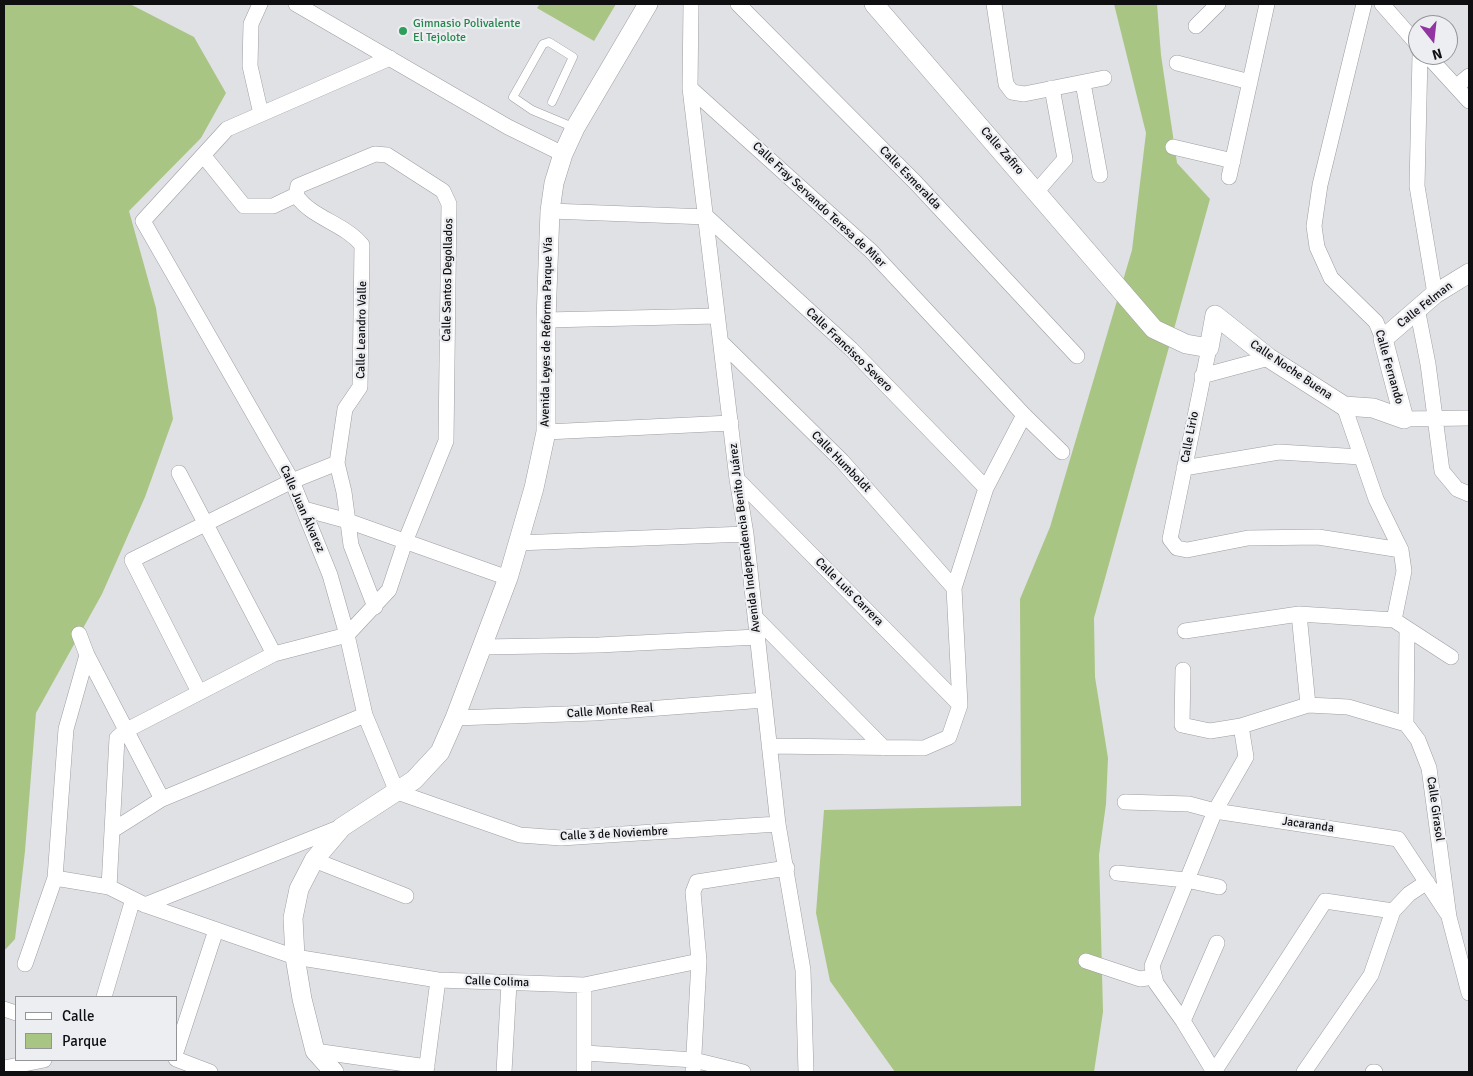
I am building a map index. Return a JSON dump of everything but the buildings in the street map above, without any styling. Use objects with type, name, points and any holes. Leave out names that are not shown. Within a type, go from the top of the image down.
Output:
[{"type":"street","points":[[260,4],[251,24],[250,66],[261,114]]},
{"type":"street","points":[[296,4],[508,127],[563,154]]},
{"type":"street","name":"Avenida Leyes de Reforma Parque Vía","points":[[334,1072],[316,1051],[302,999],[295,957],[293,918],[299,889],[314,860],[342,827],[414,780],[440,752],[483,647],[508,578],[534,488],[546,432],[546,320],[550,211],[554,183],[563,154],[575,128],[648,4]]},
{"type":"street","name":"Avenida Independencia Benito Juárez","points":[[691,4],[690,88],[707,217],[737,480],[746,534],[778,824],[803,970],[806,1072]]},
{"type":"street","name":"Calle Esmeralda","points":[[738,4],[916,183],[1077,356]]},
{"type":"street","name":"Calle Zafiro","points":[[874,4],[1154,329],[1186,344],[1209,348]]},
{"type":"street","points":[[994,4],[1006,84],[1012,92],[1024,94],[1104,78]]},
{"type":"street","points":[[1196,26],[1218,4]]},
{"type":"street","points":[[1229,177],[1268,4]]},
{"type":"street","name":"Calle Fernando","points":[[1364,4],[1320,185],[1314,226],[1317,247],[1332,278],[1376,322],[1383,339],[1404,419]]},
{"type":"street","points":[[1382,4],[1408,34]]},
{"type":"street","points":[[203,155],[227,129],[390,58]]},
{"type":"street","points":[[1178,63],[1250,82]]},
{"type":"street","points":[[1420,65],[1418,186],[1435,294]]},
{"type":"street","points":[[1437,65],[1469,102]]},
{"type":"street","points":[[1457,86],[1469,76]]},
{"type":"street","points":[[1083,83],[1100,175]]},
{"type":"street","name":"Calle Fray Servando Teresa de Mier","points":[[690,88],[871,251],[1024,415],[1062,452]]},
{"type":"street","points":[[1037,191],[1065,159],[1052,88]]},
{"type":"street","points":[[1173,147],[1233,161]]},
{"type":"street","name":"Calle Santos Degollados","points":[[203,155],[244,206],[273,206],[296,195],[298,186],[375,154],[387,154],[443,191],[447,197],[449,204],[446,441],[405,542],[389,590],[347,635]]},
{"type":"street","name":"Calle Juan Álvarez","points":[[203,155],[143,220],[292,482],[304,509],[330,575],[347,635],[365,715],[397,792]]},
{"type":"street","name":"Calle Leandro Valle","points":[[296,195],[302,204],[352,234],[362,245],[360,387],[344,409],[337,462],[351,545],[375,607]]},
{"type":"street","points":[[550,211],[707,217]]},
{"type":"street","name":"Calle Francisco Severo","points":[[707,217],[851,349],[986,488]]},
{"type":"street","name":"Calle Felman","points":[[1383,339],[1435,294],[1469,273]]},
{"type":"street","points":[[1417,308],[1442,471],[1457,489],[1469,494]]},
{"type":"street","name":"Calle Lirio","points":[[1216,315],[1170,539],[1177,548],[1187,550],[1248,538],[1318,537],[1401,550]]},
{"type":"street","name":"Calle Noche Buena","points":[[1216,315],[1269,358],[1344,406]]},
{"type":"street","points":[[546,320],[717,316]]},
{"type":"street","name":"Calle Humboldt","points":[[721,342],[842,461],[954,588]]},
{"type":"street","points":[[1202,376],[1269,358]]},
{"type":"street","points":[[1394,620],[1404,571],[1401,550],[1376,499],[1344,406],[1373,408],[1404,419],[1469,418]]},
{"type":"street","points":[[769,746],[924,748],[949,737],[960,705],[954,588],[986,488],[1024,415]]},
{"type":"street","points":[[546,432],[731,423]]},
{"type":"street","points":[[1184,468],[1279,452],[1361,457]]},
{"type":"street","points":[[199,692],[132,560],[337,462]]},
{"type":"street","points":[[179,473],[274,654]]},
{"type":"street","name":"Calle Luis Carrera","points":[[737,480],[960,705]]},
{"type":"street","points":[[304,509],[348,521],[508,578]]},
{"type":"street","points":[[517,543],[746,534]]},
{"type":"street","points":[[1299,614],[1308,705]]},
{"type":"street","points":[[1185,631],[1299,614],[1394,620],[1451,657]]},
{"type":"street","points":[[755,617],[884,748]]},
{"type":"street","points":[[1183,670],[1182,725],[1210,731],[1241,726],[1308,705],[1348,707],[1406,724],[1407,629]]},
{"type":"street","points":[[79,634],[87,655],[125,731],[162,799]]},
{"type":"street","points":[[109,887],[117,738],[125,731],[274,654],[347,635]]},
{"type":"street","points":[[483,647],[599,645],[757,638]]},
{"type":"street","points":[[25,964],[55,878],[66,729],[87,655]]},
{"type":"street","name":"Calle Monte Real","points":[[455,718],[594,713],[764,700]]},
{"type":"street","points":[[113,830],[162,799],[365,715]]},
{"type":"street","name":"Calle Girasol","points":[[1406,724],[1418,740],[1429,768],[1449,917],[1469,990]]},
{"type":"street","points":[[1241,726],[1246,757],[1215,811],[1152,966],[1152,974],[1156,983],[1183,1021],[1214,1072],[1325,901],[1393,911]]},
{"type":"street","name":"Calle 3 de Noviembre","points":[[397,792],[520,835],[561,838],[778,824]]},
{"type":"street","name":"Jacaranda","points":[[1125,802],[1189,804],[1215,811],[1398,839],[1449,917]]},
{"type":"street","points":[[104,996],[139,902],[342,827]]},
{"type":"street","points":[[314,860],[406,896]]},
{"type":"street","points":[[693,1066],[699,961],[693,892],[697,882],[706,879],[787,868]]},
{"type":"street","points":[[1117,873],[1186,880],[1219,887]]},
{"type":"street","name":"Calle Colima","points":[[55,878],[109,887],[139,902],[295,957],[438,980],[584,985],[699,961]]},
{"type":"street","points":[[1304,1072],[1371,975],[1393,911],[1410,894],[1427,882]]},
{"type":"street","points":[[178,1046],[216,930]]},
{"type":"street","points":[[1183,1021],[1217,943]]},
{"type":"street","points":[[1086,961],[1140,979],[1147,978],[1152,974]]},
{"type":"street","points":[[316,1051],[426,1070],[438,980]]},
{"type":"street","points":[[504,1072],[509,983]]},
{"type":"street","points":[[584,985],[584,1072]]},
{"type":"street","points":[[585,1053],[743,1072]]},
{"type":"street","points":[[178,1060],[210,1072]]},
{"type":"street","points":[[4,1068],[39,1061]]},
{"type":"lane","points":[[552,102],[573,57],[549,42],[542,44],[513,97],[532,110],[575,128]]},
{"type":"green space","points":[[4,4],[130,4],[194,37],[226,93],[201,138],[129,211],[156,308],[173,419],[145,497],[102,594],[36,713],[25,851],[15,939],[4,951]]},
{"type":"green space","points":[[540,4],[616,4],[594,41],[537,8]]},
{"type":"green space","points":[[1114,4],[1157,4],[1161,55],[1177,163],[1210,199],[1094,618],[1095,677],[1108,758],[1106,804],[1099,855],[1103,1012],[1094,1072],[895,1072],[830,981],[816,913],[824,810],[1021,806],[1020,599],[1050,527],[1132,250],[1146,133]]},
{"type":"place","name":"Gimnasio Polivalente El Tejolote","points":[[403,31]]}]
